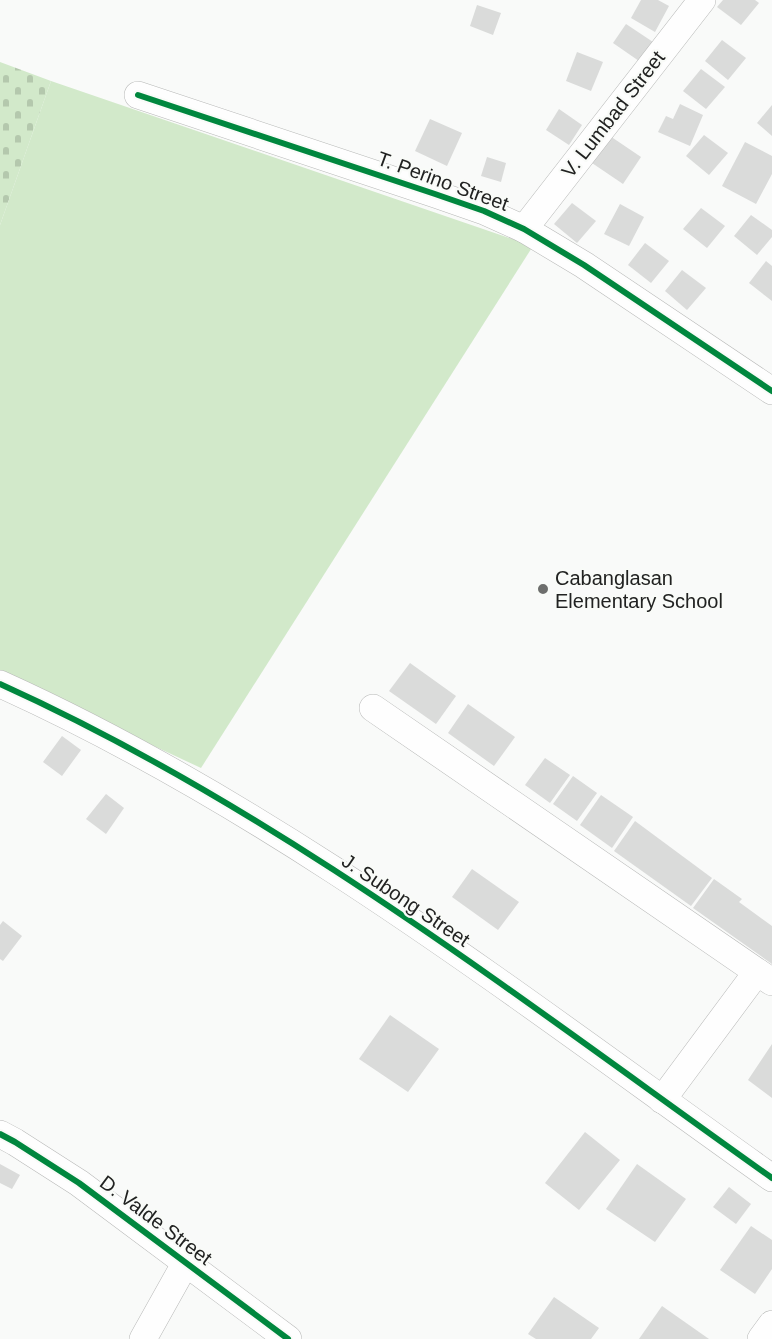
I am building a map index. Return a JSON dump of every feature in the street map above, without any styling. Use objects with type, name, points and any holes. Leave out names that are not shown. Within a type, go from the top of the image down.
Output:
[{"type":"street","name":"V. Lumbad Street","points":[[524,228],[702,0]]},
{"type":"street","name":"T. Perino Street","points":[[138,95],[435,194],[524,228],[584,265],[772,391]]},
{"type":"street","name":"J. Subong Street","points":[[0,684],[61,712],[213,795],[422,928],[772,1178]]},
{"type":"street","points":[[373,708],[764,977],[662,1100]]},
{"type":"street","name":"D. Valde Street","points":[[0,1134],[79,1183],[288,1339]]},
{"type":"street","points":[[142,1339],[185,1264]]},
{"type":"street","points":[[761,1339],[772,1324]]},
{"type":"green space","points":[[0,62],[51,81],[0,225]]},
{"type":"green space","points":[[51,81],[533,246],[201,768],[0,674],[0,225]]},
{"type":"building","points":[[641,0],[658,0],[669,6],[655,32],[631,18]]},
{"type":"building","points":[[723,0],[755,0],[759,3],[741,25],[717,7]]},
{"type":"building","points":[[477,5],[501,13],[493,35],[470,26]]},
{"type":"building","points":[[626,24],[653,42],[639,61],[613,43]]},
{"type":"building","points":[[722,40],[746,58],[728,80],[705,61]]},
{"type":"building","points":[[577,52],[603,62],[591,91],[566,81]]},
{"type":"building","points":[[701,69],[725,87],[706,109],[683,91]]},
{"type":"building","points":[[680,104],[703,115],[690,146],[658,132],[666,116],[673,119]]},
{"type":"building","points":[[772,105],[772,136],[757,123]]},
{"type":"building","points":[[559,109],[582,125],[569,145],[546,130]]},
{"type":"building","points":[[430,119],[462,133],[447,166],[415,151]]},
{"type":"building","points":[[704,135],[728,153],[709,175],[686,156]]},
{"type":"building","points":[[610,136],[641,157],[623,184],[592,163]]},
{"type":"building","points":[[745,142],[772,156],[772,174],[756,204],[722,186]]},
{"type":"building","points":[[487,157],[506,163],[501,182],[481,176]]},
{"type":"building","points":[[572,203],[596,221],[577,243],[554,224]]},
{"type":"building","points":[[620,204],[644,217],[629,246],[604,234]]},
{"type":"building","points":[[701,208],[725,226],[707,248],[683,229]]},
{"type":"building","points":[[751,215],[772,230],[772,237],[757,255],[734,236]]},
{"type":"building","points":[[645,243],[669,261],[651,283],[628,265]]},
{"type":"building","points":[[766,261],[772,266],[772,301],[749,283]]},
{"type":"building","points":[[682,270],[706,288],[687,310],[665,291]]},
{"type":"building","points":[[410,663],[456,696],[436,724],[389,691]]},
{"type":"building","points":[[468,704],[515,737],[494,766],[448,733]]},
{"type":"building","points":[[62,736],[81,750],[62,776],[43,762]]},
{"type":"building","points":[[545,758],[570,775],[550,803],[525,785]]},
{"type":"building","points":[[573,776],[597,793],[577,821],[553,804]]},
{"type":"building","points":[[106,794],[124,808],[106,834],[86,819]]},
{"type":"building","points":[[601,795],[633,817],[612,848],[580,825]]},
{"type":"building","points":[[635,821],[712,878],[691,906],[614,851]]},
{"type":"building","points":[[472,869],[519,902],[498,930],[452,897]]},
{"type":"building","points":[[714,879],[742,899],[739,902],[772,926],[772,964],[693,908]]},
{"type":"building","points":[[3,921],[22,936],[3,961],[0,959],[0,925]]},
{"type":"building","points":[[390,1015],[439,1049],[408,1092],[359,1059]]},
{"type":"building","points":[[772,1044],[772,1098],[748,1080]]},
{"type":"building","points":[[585,1132],[620,1160],[579,1210],[545,1183]]},
{"type":"building","points":[[0,1164],[20,1175],[12,1189],[0,1183]]},
{"type":"building","points":[[637,1164],[686,1199],[655,1242],[606,1209]]},
{"type":"building","points":[[729,1187],[751,1204],[736,1224],[713,1207]]},
{"type":"building","points":[[751,1226],[772,1240],[772,1269],[755,1294],[720,1270]]},
{"type":"building","points":[[554,1297],[599,1328],[591,1339],[536,1339],[528,1334]]},
{"type":"building","points":[[662,1306],[709,1339],[639,1339]]},
{"type":"cycle path","points":[[138,95],[484,211],[524,229],[584,265],[772,391]]},
{"type":"cycle path","points":[[0,684],[103,734],[301,849],[398,912],[772,1178]]},
{"type":"cycle path","points":[[0,1134],[79,1183],[288,1339]]},
{"type":"place","name":"Cabanglasan Elementary School","points":[[543,589]]}]
